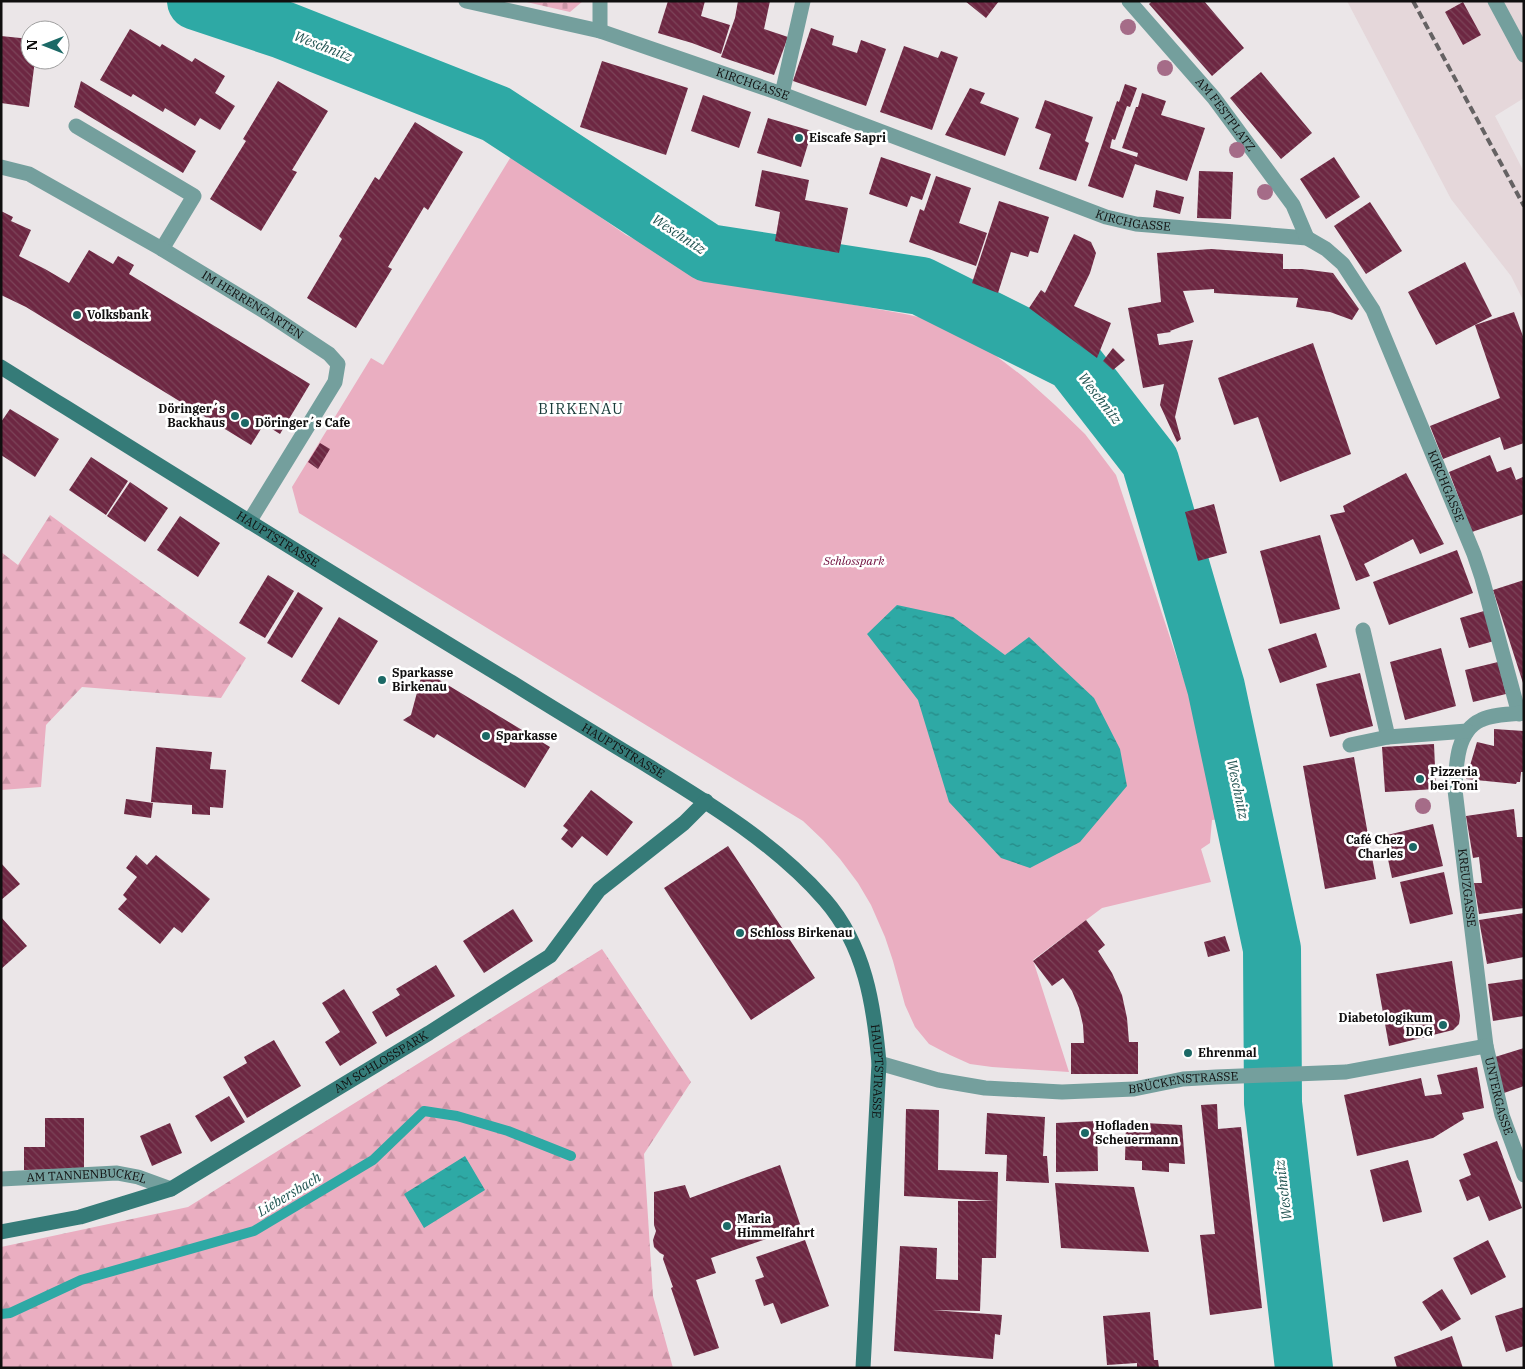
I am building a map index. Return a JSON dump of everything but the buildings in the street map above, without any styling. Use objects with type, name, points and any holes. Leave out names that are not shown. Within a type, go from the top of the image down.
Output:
[{"type":"main road","name":"HAUPTSTRASSE","points":[[1,367],[706,801],[781,856],[826,902],[846,927],[857,950],[876,1023],[879,1063],[864,1368]]},
{"type":"main road","name":"AM SCHLOSSPARK","points":[[1,1232],[80,1217],[171,1189],[429,1033],[550,956],[599,890],[684,823],[706,801]]},
{"type":"street","name":"KIRCHGASSE","points":[[466,1],[600,31],[782,94],[1106,217],[1136,224],[1307,238],[1326,249],[1343,264],[1374,310],[1474,554],[1522,714]]},
{"type":"street","points":[[600,1],[600,31]]},
{"type":"street","points":[[782,94],[803,1]]},
{"type":"street","name":"AM FESTPLATZ","points":[[1129,1],[1214,98],[1293,205],[1307,238]]},
{"type":"street","points":[[1495,1],[1524,55]]},
{"type":"street","points":[[76,126],[194,196],[162,249]]},
{"type":"street","name":"IM HERRENGARTEN","points":[[1,167],[29,174],[162,249],[264,311],[329,354],[338,364],[335,382],[250,522]]},
{"type":"street","points":[[1363,630],[1388,737]]},
{"type":"street","points":[[1350,745],[1388,737],[1467,731],[1473,724],[1482,719],[1522,714]]},
{"type":"street","name":"KREUZGASSE","points":[[1467,731],[1461,745],[1456,767],[1455,790],[1486,1046]]},
{"type":"street","name":"BRÜCKENSTRASSE","points":[[879,1063],[938,1080],[985,1088],[1062,1092],[1134,1089],[1183,1079],[1346,1072],[1486,1046]]},
{"type":"street","name":"UNTERGASSE","points":[[1486,1046],[1502,1115],[1524,1175]]},
{"type":"street","name":"AM TANNENBUCKEL","points":[[1,1179],[117,1173],[138,1177],[171,1189]]},
{"type":"shaded area","points":[[1347,1],[1524,1],[1524,98],[1495,116],[1524,172],[1524,302],[1511,276],[1451,199]]},
{"type":"green space","points":[[522,1],[583,1],[570,12]]},
{"type":"green space","name":"Schlosspark","points":[[512,155],[626,235],[696,269],[749,286],[945,323],[991,352],[1025,378],[1085,434],[1116,475],[1218,782],[1222,819],[1212,820],[1210,843],[1201,849],[1211,882],[1102,908],[1033,960],[1069,1072],[970,1064],[929,1044],[915,1027],[905,1005],[885,937],[871,905],[858,883],[840,859],[803,821],[299,513],[292,487],[371,358],[383,365]]},
{"type":"green space","points":[[50,515],[246,658],[221,698],[82,687],[46,725],[41,787],[1,790],[1,552],[18,565]]},
{"type":"green space","points":[[602,949],[691,1082],[644,1154],[653,1296],[673,1368],[1,1368],[1,1247],[188,1207]]},
{"type":"water","points":[[897,605],[953,617],[1005,655],[1029,637],[1094,698],[1120,749],[1127,786],[1080,842],[1030,868],[1001,858],[949,802],[918,700],[867,634]]},
{"type":"water","points":[[465,1156],[485,1190],[424,1228],[404,1194]]},
{"type":"waterway","name":"Weschnitz","points":[[196,1],[283,30],[496,114],[708,253],[921,286],[1073,362],[1150,461],[1216,687],[1272,949],[1273,1103],[1304,1368]]},
{"type":"waterway","name":"Liebersbach","points":[[1,1314],[10,1313],[81,1280],[254,1231],[373,1160],[424,1111],[457,1116],[508,1131],[571,1156]]},
{"type":"railway","points":[[1413,1],[1524,206]]},
{"type":"place","name":"Eiscafe Sapri","points":[[799,138]]},
{"type":"place","name":"Volksbank","points":[[77,315]]},
{"type":"place","name":"Döringer´s Backhaus","points":[[235,416]]},
{"type":"place","name":"Döringer´s Cafe","points":[[245,423]]},
{"type":"place","name":"Sparkasse Birkenau","points":[[382,680]]},
{"type":"place","name":"Sparkasse","points":[[486,736]]},
{"type":"place","name":"Pizzeria bei Toni","points":[[1420,779]]},
{"type":"place","name":"Café Chez Charles","points":[[1413,847]]},
{"type":"place","name":"Schloss Birkenau","points":[[740,933]]},
{"type":"place","name":"Diabetologikum DDG","points":[[1443,1025]]},
{"type":"place","name":"Ehrenmal","points":[[1188,1053]]},
{"type":"place","name":"Hofladen Scheuermann","points":[[1085,1133]]},
{"type":"place","name":"Maria Himmelfahrt","points":[[727,1226]]},
{"type":"district","name":"BIRKENAU","points":[[581,409]]}]
